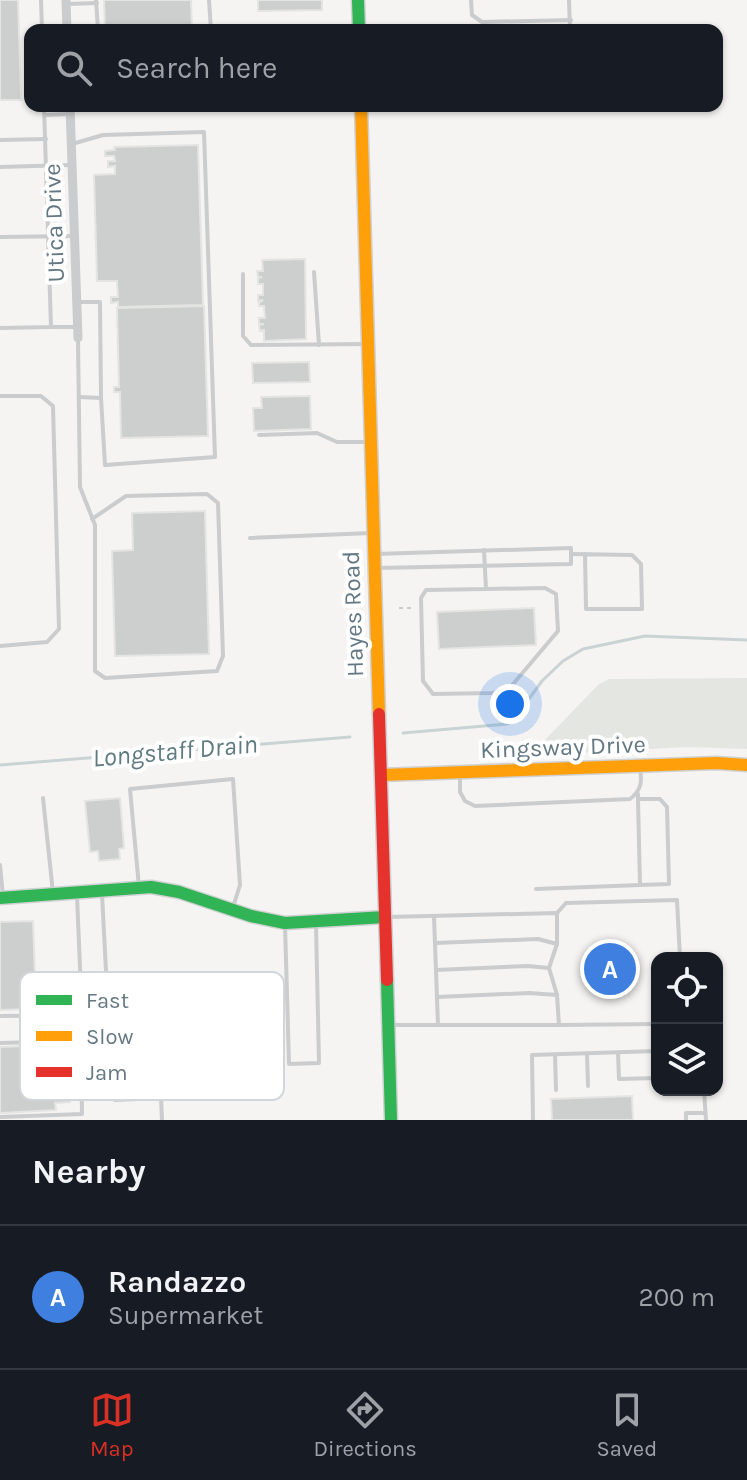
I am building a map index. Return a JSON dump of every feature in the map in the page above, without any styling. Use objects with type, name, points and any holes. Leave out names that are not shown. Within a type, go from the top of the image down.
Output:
[{"type":"main road","points":[[358,0],[359,24]]},
{"type":"main road","name":"Hayes Road","points":[[361,112],[391,1120]]},
{"type":"main road","name":"Kingsway Drive","points":[[381,775],[747,765]]},
{"type":"main road","points":[[2,898],[151,887],[179,892],[285,923],[385,917]]},
{"type":"street","points":[[66,2],[67,24]]},
{"type":"street","name":"Utica Drive","points":[[70,112],[78,338]]},
{"type":"lane","points":[[41,0],[42,24]]},
{"type":"lane","points":[[209,0],[211,24]]},
{"type":"lane","points":[[471,0],[472,15],[482,22],[571,20]]},
{"type":"lane","points":[[569,0],[571,24]]},
{"type":"lane","points":[[66,2],[96,1],[98,24]]},
{"type":"lane","points":[[45,112],[51,327]]},
{"type":"lane","points":[[45,115],[60,112]]},
{"type":"lane","points":[[71,144],[103,135],[204,132],[215,457],[105,465],[100,302],[77,301]]},
{"type":"lane","points":[[0,140],[46,139]]},
{"type":"lane","points":[[0,167],[72,165]]},
{"type":"lane","points":[[0,237],[74,236]]},
{"type":"lane","points":[[314,272],[319,345]]},
{"type":"lane","points":[[243,274],[243,336],[251,345],[368,344]]},
{"type":"lane","points":[[0,328],[77,327]]},
{"type":"lane","points":[[78,338],[80,487],[92,519],[95,525],[95,671],[105,678],[217,671],[223,656],[218,503],[207,494],[126,496],[92,519]]},
{"type":"lane","points":[[0,396],[41,396],[53,406],[59,629],[47,642],[0,646]]},
{"type":"lane","points":[[79,397],[101,398]]},
{"type":"lane","points":[[259,435],[317,433],[337,442],[370,442]]},
{"type":"lane","points":[[250,538],[373,533]]},
{"type":"lane","points":[[373,554],[571,548],[571,564],[374,568]]},
{"type":"lane","points":[[484,550],[486,589]]},
{"type":"lane","points":[[571,554],[585,554],[632,555],[641,564],[642,609],[586,609],[585,554]]},
{"type":"lane","points":[[545,588],[556,594],[558,631],[508,690],[433,694],[423,681],[421,598],[426,590],[486,589],[545,588]]},
{"type":"lane","points":[[640,766],[640,885]]},
{"type":"lane","points":[[459,772],[460,792],[465,801],[475,806],[638,797],[660,799],[667,807],[669,884],[536,889]]},
{"type":"lane","points":[[135,889],[130,789],[233,779],[240,885],[232,909]]},
{"type":"lane","points":[[43,798],[53,895]]},
{"type":"lane","points":[[0,865],[2,898]]},
{"type":"lane","points":[[102,892],[106,972]]},
{"type":"lane","points":[[77,894],[80,972]]},
{"type":"lane","points":[[559,1025],[557,995],[549,968],[557,944],[557,913],[566,903],[677,900],[680,952]]},
{"type":"lane","points":[[385,917],[557,913]]},
{"type":"lane","points":[[434,917],[438,1025]]},
{"type":"lane","points":[[285,923],[289,1064],[319,1063],[316,923]]},
{"type":"lane","points":[[435,943],[538,939],[557,944]]},
{"type":"lane","points":[[436,970],[549,968]]},
{"type":"lane","points":[[437,997],[529,993],[557,995]]},
{"type":"lane","points":[[0,1016],[20,1016]]},
{"type":"lane","points":[[388,1025],[651,1024]]},
{"type":"lane","points":[[0,1043],[20,1043]]},
{"type":"lane","points":[[533,1120],[532,1055],[651,1051]]},
{"type":"lane","points":[[618,1053],[619,1079],[651,1078]]},
{"type":"lane","points":[[587,1054],[588,1086]]},
{"type":"lane","points":[[555,1055],[556,1090]]},
{"type":"lane","points":[[704,1096],[706,1120]]},
{"type":"lane","points":[[0,1117],[82,1114],[82,1100]]},
{"type":"lane","points":[[161,1100],[162,1120]]},
{"type":"lane","points":[[686,1120],[686,1113],[705,1113]]},
{"type":"path","points":[[399,608],[421,608]]},
{"type":"shaded area","points":[[747,678],[747,749],[687,747],[521,756],[519,753],[542,743],[599,684],[609,679]]},
{"type":"building","points":[[0,0],[18,0],[21,100],[0,100]]},
{"type":"building","points":[[104,0],[191,0],[192,24],[105,24]]},
{"type":"building","points":[[258,0],[322,0],[322,10],[258,11]]},
{"type":"building","points":[[198,145],[203,305],[118,307],[118,302],[111,303],[111,297],[118,297],[117,281],[97,281],[94,175],[115,174],[115,166],[108,167],[108,161],[115,161],[114,156],[105,156],[105,151],[115,150],[114,147]]},
{"type":"building","points":[[305,259],[306,339],[264,341],[264,330],[260,331],[259,325],[264,324],[259,324],[259,318],[265,318],[264,306],[259,306],[263,300],[258,301],[258,295],[263,295],[263,284],[258,284],[258,278],[262,277],[258,277],[257,271],[263,271],[262,260]]},
{"type":"building","points":[[204,306],[208,436],[121,438],[120,392],[114,392],[114,387],[119,387],[117,308]]},
{"type":"building","points":[[309,362],[310,382],[253,383],[252,363]]},
{"type":"building","points":[[310,396],[311,429],[254,431],[253,408],[262,408],[261,397]]},
{"type":"building","points":[[205,511],[209,654],[115,656],[112,551],[133,550],[132,513]]},
{"type":"building","points":[[534,608],[536,645],[439,649],[437,612]]},
{"type":"building","points":[[120,798],[124,848],[119,849],[120,859],[99,861],[98,851],[90,852],[85,801]]},
{"type":"building","points":[[33,921],[35,972],[20,972],[20,1009],[0,1010],[0,922]]},
{"type":"building","points":[[20,1046],[20,1100],[70,1102],[55,1103],[56,1110],[0,1113],[0,1047]]},
{"type":"building","points":[[632,1096],[633,1120],[552,1120],[551,1099]]},
{"type":"waterway","name":"Longstaff Drain","points":[[403,733],[507,724],[513,721],[542,681],[563,661],[583,649],[645,636],[747,640]]},
{"type":"waterway","name":"Longstaff Drain","points":[[0,765],[350,737]]},
{"type":"traffic: fast","points":[[358,0],[359,24]]},
{"type":"traffic: fast","points":[[0,898],[151,887],[179,892],[251,916],[285,923],[385,917]]},
{"type":"traffic: fast","points":[[387,980],[391,1120]]},
{"type":"traffic: slow","points":[[361,112],[379,714]]},
{"type":"traffic: slow","points":[[381,775],[716,763],[747,765]]},
{"type":"traffic: jam","points":[[379,714],[387,980]]},
{"type":"place","name":"Randazzo","points":[[610,969]]}]
